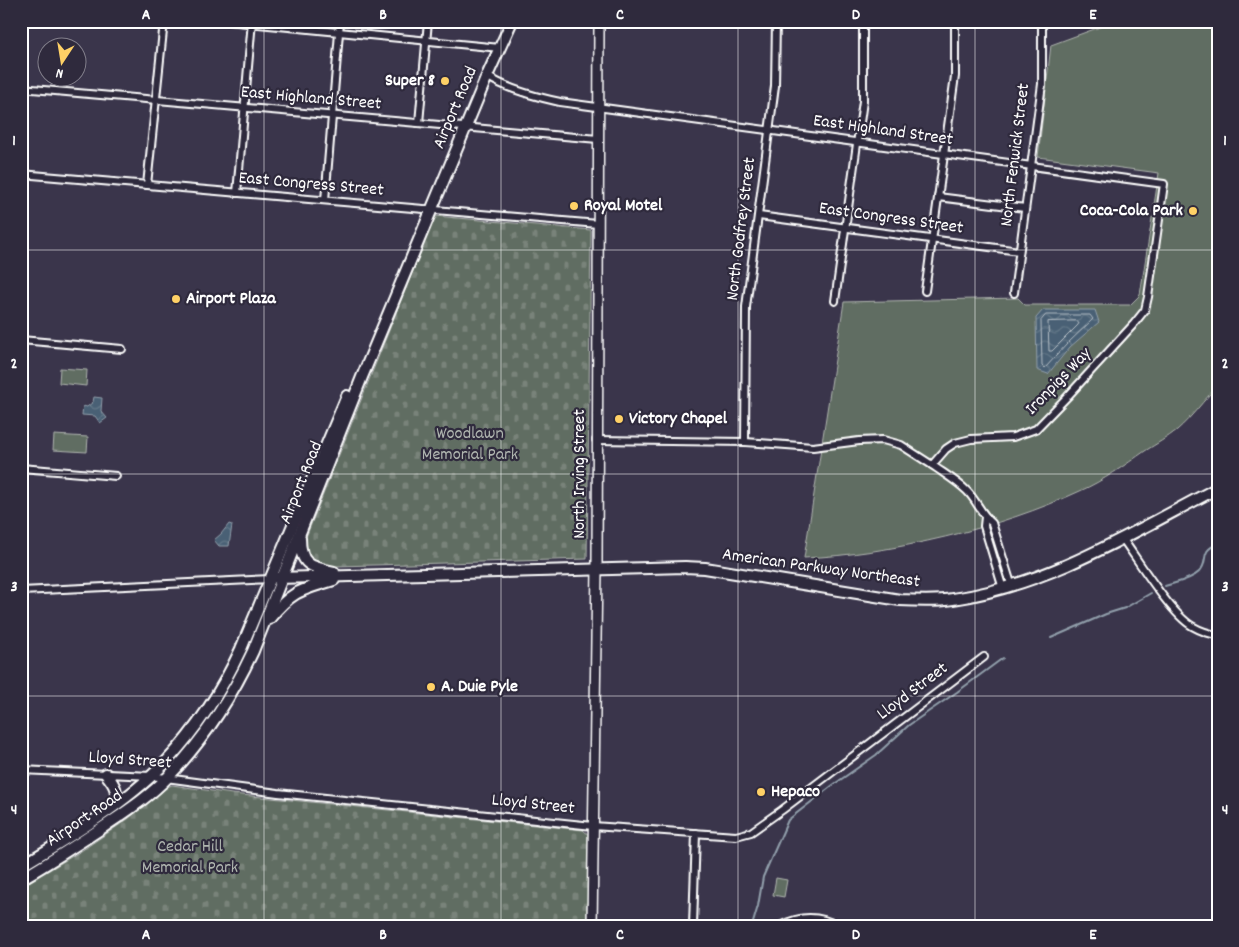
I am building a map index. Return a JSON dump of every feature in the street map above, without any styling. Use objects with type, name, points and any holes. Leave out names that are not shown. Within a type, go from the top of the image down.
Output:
[{"type":"main road","name":"Airport Road","points":[[462,127],[487,76],[506,21]]},
{"type":"main road","name":"Airport Road","points":[[21,866],[114,806],[151,776],[182,744],[214,700],[238,656],[462,127],[497,47],[512,21]]},
{"type":"main road","name":"Airport Road","points":[[21,879],[133,808],[167,778],[221,712],[253,652],[428,209]]},
{"type":"main road","name":"American Parkway Northeast","points":[[349,576],[667,566],[705,568],[900,600],[928,601],[952,599],[1007,588],[1052,572],[1218,488]]},
{"type":"main road","points":[[300,534],[301,555],[308,564],[316,568],[349,576]]},
{"type":"main road","points":[[271,579],[349,576]]},
{"type":"main road","points":[[263,626],[290,596],[307,588],[349,576]]},
{"type":"main road","points":[[106,774],[113,782],[117,792],[114,806]]},
{"type":"street","points":[[147,185],[164,21]]},
{"type":"street","points":[[227,21],[497,47]]},
{"type":"street","points":[[325,200],[340,21]]},
{"type":"street","points":[[419,123],[428,21]]},
{"type":"street","name":"North Irving Street","points":[[592,926],[597,568],[599,21]]},
{"type":"street","name":"North Godfrey Street","points":[[745,442],[746,306],[776,86],[776,21]]},
{"type":"street","points":[[835,301],[863,101],[863,21]]},
{"type":"street","points":[[925,291],[955,76],[955,21]]},
{"type":"street","name":"North Fenwick Street","points":[[1014,293],[1042,84],[1042,21]]},
{"type":"street","points":[[237,193],[252,22]]},
{"type":"street","name":"East Highland Street","points":[[487,76],[544,99],[577,105],[598,106],[1164,184]]},
{"type":"street","name":"East Highland Street","points":[[21,88],[598,139]]},
{"type":"street","name":"East Congress Street","points":[[21,174],[598,224]]},
{"type":"street","name":"Ironpigs Way","points":[[932,464],[955,443],[970,439],[1013,437],[1036,429],[1133,325],[1145,310],[1164,184]]},
{"type":"street","points":[[938,197],[1025,208]]},
{"type":"street","name":"East Congress Street","points":[[759,216],[1019,251]]},
{"type":"street","points":[[21,340],[122,349]]},
{"type":"street","points":[[596,440],[745,442],[813,447],[884,440],[901,445],[932,464],[966,490],[975,501],[985,517],[984,526],[1007,588]]},
{"type":"street","points":[[21,468],[116,476]]},
{"type":"street","points":[[1122,538],[1156,587],[1184,620],[1193,627],[1218,635]]},
{"type":"street","points":[[21,591],[271,579]]},
{"type":"street","name":"Lloyd Street","points":[[21,770],[151,776],[278,793],[593,826],[736,836],[751,832],[984,657]]},
{"type":"street","points":[[693,926],[696,833]]},
{"type":"street","points":[[780,926],[793,920],[812,918],[828,920],[838,926]]},
{"type":"green space","name":"Coca-Cola Park","points":[[1116,21],[1218,21],[1218,385],[1188,420],[1169,436],[1097,482],[1049,504],[1016,517],[909,545],[873,551],[804,558],[844,302],[1018,298],[1025,305],[1130,305],[1140,295],[1159,173],[1038,157],[1051,45]]},
{"type":"green space","name":"Woodlawn Memorial Park","points":[[435,216],[591,230],[587,559],[337,566],[318,565],[304,554],[304,542]]},
{"type":"green space","points":[[60,368],[87,370],[86,386],[59,383]]},
{"type":"green space","points":[[54,435],[88,437],[87,452],[53,450]]},
{"type":"green space","name":"Cedar Hill Memorial Park","points":[[172,785],[232,794],[583,830],[590,836],[589,926],[21,926],[21,887],[81,851],[128,819],[165,788]]},
{"type":"green space","points":[[776,878],[787,880],[784,897],[773,895]]},
{"type":"water","points":[[1043,310],[1095,310],[1099,322],[1070,347],[1048,374],[1037,370],[1036,318]]},
{"type":"water","points":[[94,397],[102,398],[101,411],[107,418],[100,423],[95,416],[82,415],[83,406],[87,407],[93,402]]},
{"type":"water","points":[[229,524],[232,525],[229,546],[219,546],[214,540]]},
{"type":"waterway","points":[[1165,586],[1196,575],[1204,564],[1208,550],[1218,544]]},
{"type":"waterway","points":[[1051,638],[1106,614],[1125,608],[1151,593]]},
{"type":"waterway","points":[[752,926],[763,877],[788,820],[876,755],[909,725],[1003,658]]},
{"type":"place","name":"Super 8","points":[[445,81]]},
{"type":"place","name":"Royal Motel","points":[[574,206]]},
{"type":"place","name":"Coca-Cola Park","points":[[1193,211]]},
{"type":"place","name":"Airport Plaza","points":[[176,299]]},
{"type":"place","name":"Victory Chapel","points":[[619,419]]},
{"type":"place","name":"A. Duie Pyle","points":[[431,687]]},
{"type":"place","name":"Hepaco","points":[[761,792]]}]
